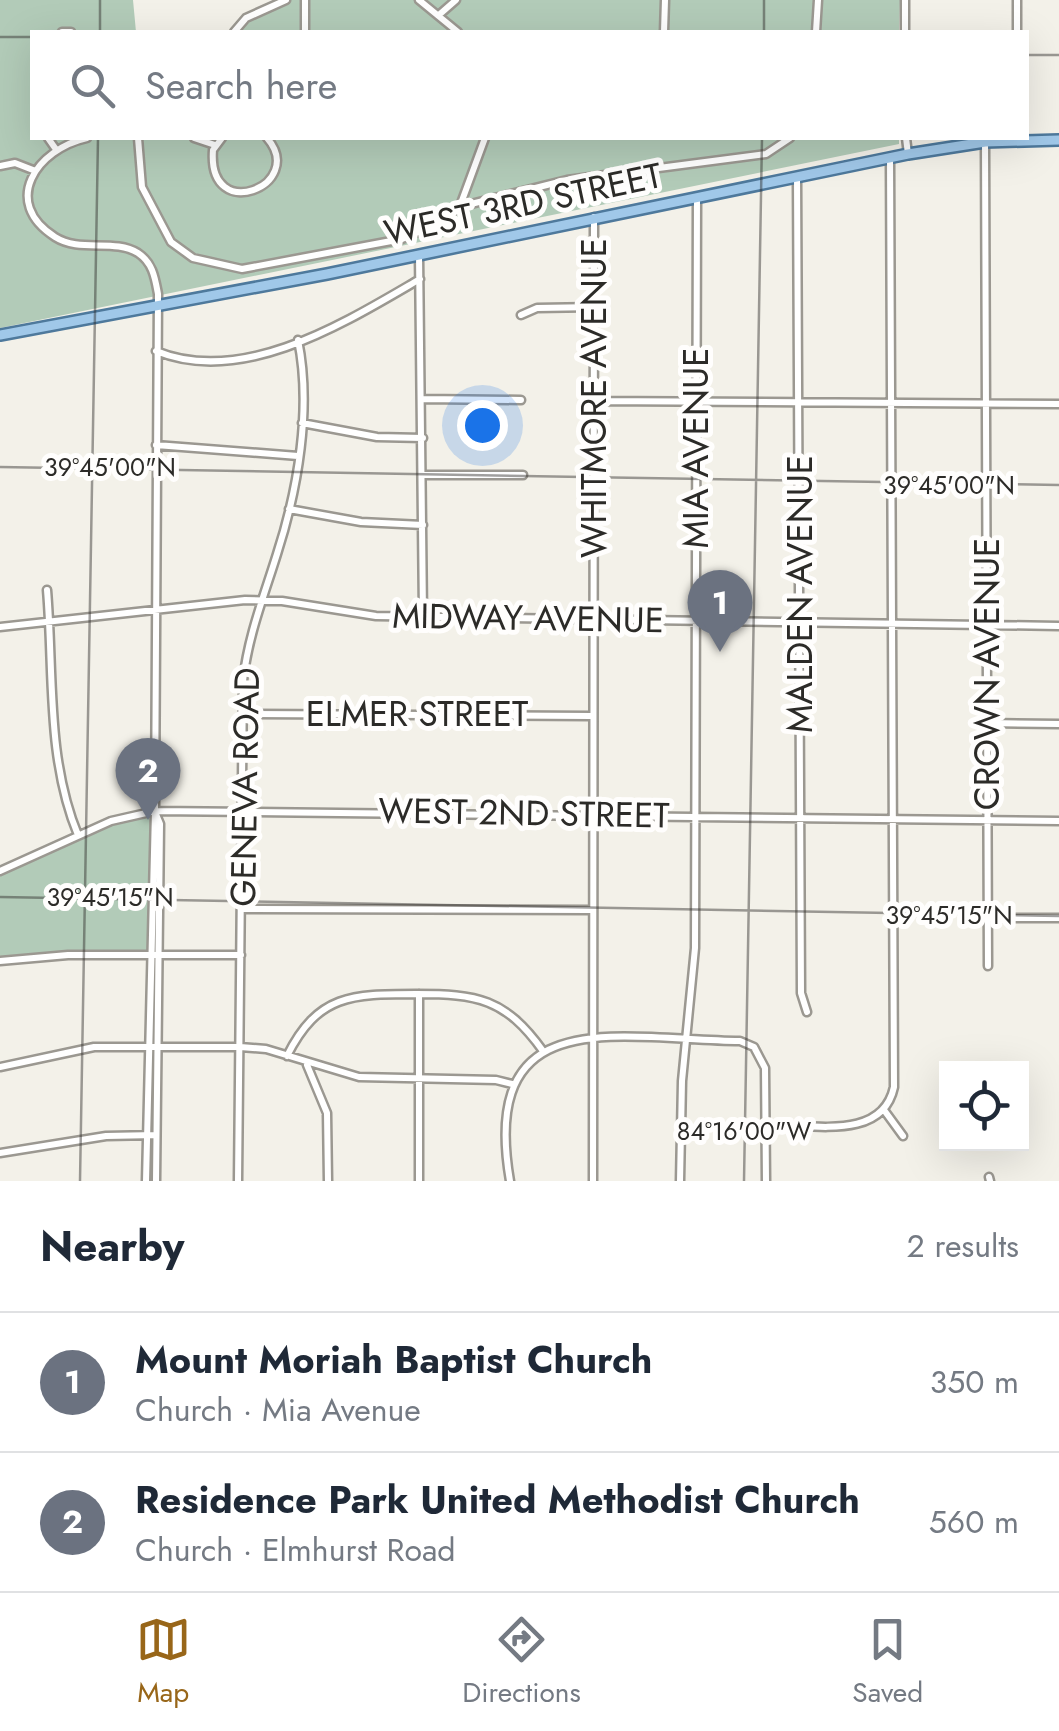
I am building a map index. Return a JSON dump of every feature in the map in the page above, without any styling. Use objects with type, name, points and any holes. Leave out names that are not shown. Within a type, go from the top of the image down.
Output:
[{"type":"main road","name":"WEST 3RD STREET","points":[[1029,139],[1059,140]]},
{"type":"main road","name":"WEST 3RD STREET","points":[[0,335],[908,154],[1006,140]]},
{"type":"street","points":[[236,30],[246,18],[286,0]]},
{"type":"street","points":[[305,0],[306,30]]},
{"type":"street","points":[[418,0],[456,30]]},
{"type":"street","points":[[440,14],[456,0]]},
{"type":"street","points":[[664,30],[665,0]]},
{"type":"street","points":[[816,30],[818,0]]},
{"type":"street","points":[[905,0],[905,30]]},
{"type":"street","points":[[1017,0],[1017,30]]},
{"type":"street","points":[[49,140],[54,148]]},
{"type":"street","points":[[80,140],[54,148],[33,170],[31,205],[46,230],[73,244],[136,252],[154,274],[158,304],[146,1181]]},
{"type":"street","points":[[138,140],[140,179],[158,222],[182,252],[222,267],[280,264],[382,244],[424,230],[459,207],[567,180],[777,150],[788,140]]},
{"type":"street","points":[[200,140],[216,145]]},
{"type":"street","points":[[220,140],[213,166],[218,178],[228,188],[244,193],[263,187],[273,174],[272,140]]},
{"type":"street","points":[[459,207],[484,140]]},
{"type":"street","points":[[906,140],[908,154]]},
{"type":"street","name":"CROWN AVENUE","points":[[985,142],[988,966]]},
{"type":"street","points":[[765,1126],[863,1123],[884,1110],[894,1087],[896,624],[890,158]]},
{"type":"street","points":[[0,166],[11,162],[33,170]]},
{"type":"street","name":"MALDEN AVENUE","points":[[797,176],[801,992],[807,1012]]},
{"type":"street","name":"MIA AVENUE","points":[[680,1181],[686,1040],[694,978],[696,196]]},
{"type":"street","name":"WHITMORE AVENUE","points":[[592,1181],[596,307],[593,216]]},
{"type":"street","points":[[419,254],[423,616]]},
{"type":"street","points":[[156,351],[181,361],[206,364],[298,340],[364,312],[421,279]]},
{"type":"street","points":[[521,315],[542,307],[596,307]]},
{"type":"street","name":"GENEVA ROAD","points":[[238,1181],[242,714],[247,652],[290,509],[298,456],[302,423],[298,340]]},
{"type":"street","points":[[422,400],[521,400]]},
{"type":"street","points":[[595,401],[1059,404]]},
{"type":"street","points":[[302,423],[377,436],[423,438]]},
{"type":"street","points":[[156,445],[298,456]]},
{"type":"street","points":[[423,475],[523,476]]},
{"type":"street","points":[[290,509],[361,522],[423,525]]},
{"type":"street","points":[[47,590],[58,767],[79,836]]},
{"type":"street","name":"MIDWAY AVENUE","points":[[0,626],[262,600],[364,615],[1059,626]]},
{"type":"street","name":"ELMER STREET","points":[[242,714],[592,716]]},
{"type":"street","points":[[988,723],[1059,724]]},
{"type":"street","points":[[154,811],[160,824],[156,1181]]},
{"type":"street","name":"WEST 2ND STREET","points":[[0,870],[126,816],[154,811],[1059,822]]},
{"type":"street","points":[[242,909],[592,910]]},
{"type":"street","points":[[988,918],[1059,918]]},
{"type":"street","points":[[0,961],[242,956]]},
{"type":"street","points":[[287,1056],[309,1020],[339,1000],[366,994],[467,995],[496,1005],[520,1022],[543,1051]]},
{"type":"street","points":[[419,994],[419,1181]]},
{"type":"street","points":[[510,1181],[506,1120],[512,1084],[543,1051],[566,1041],[593,1039],[744,1042],[758,1051],[764,1068],[766,1181]]},
{"type":"street","points":[[0,1067],[65,1051],[148,1044],[240,1046],[360,1077],[496,1080],[512,1084]]},
{"type":"street","points":[[307,1064],[327,1114],[328,1181]]},
{"type":"street","points":[[884,1110],[903,1136]]},
{"type":"street","points":[[0,1154],[106,1136],[156,1135]]},
{"type":"green space","points":[[0,0],[133,0],[136,30],[30,30],[30,140],[899,140],[899,144],[0,328]]},
{"type":"green space","points":[[290,0],[900,0],[899,30],[234,30],[246,18]]},
{"type":"green space","points":[[155,811],[150,956],[0,961],[0,871],[111,821]]},
{"type":"place","name":"Mount Moriah Baptist Church","points":[[720,652]]},
{"type":"place","name":"Residence Park United Methodist Church","points":[[148,820]]}]
